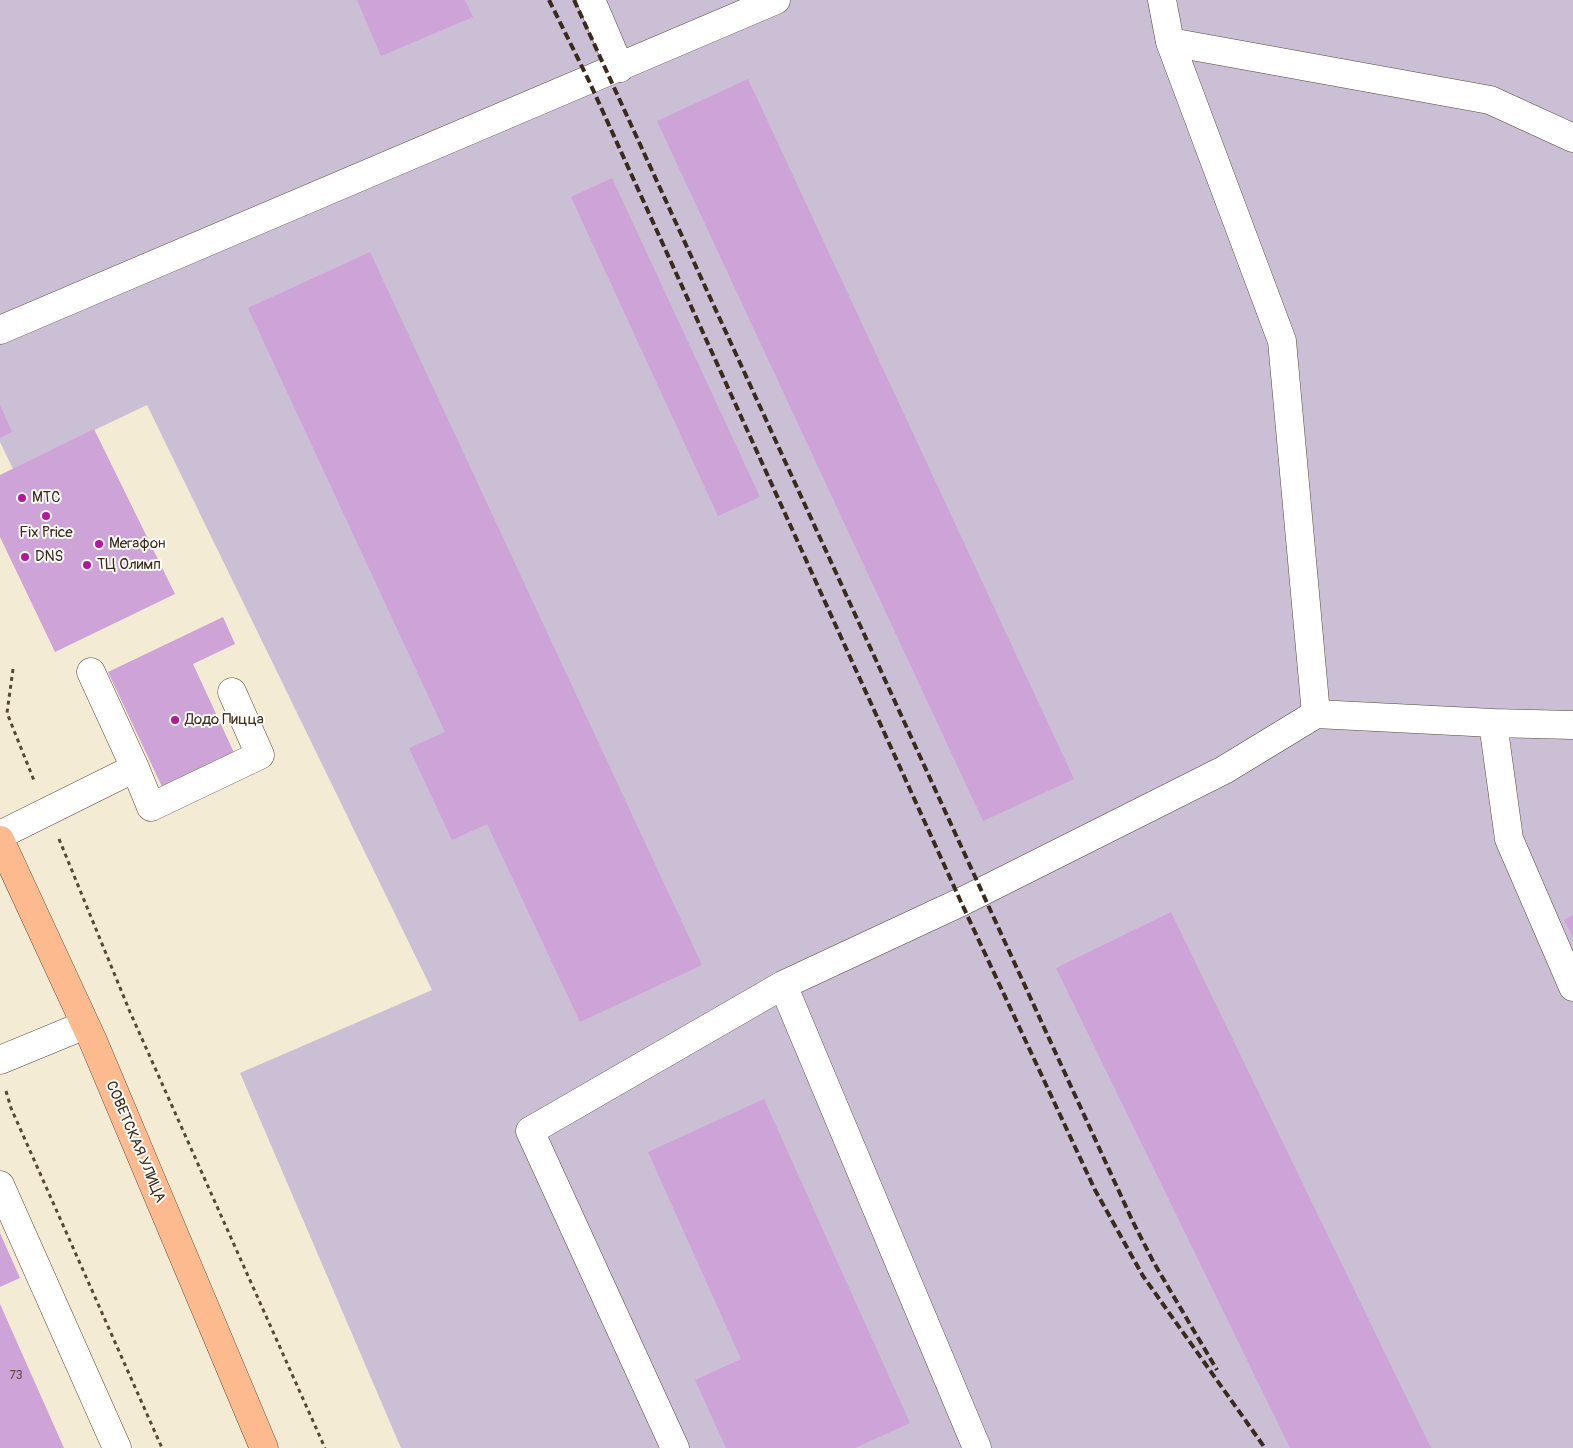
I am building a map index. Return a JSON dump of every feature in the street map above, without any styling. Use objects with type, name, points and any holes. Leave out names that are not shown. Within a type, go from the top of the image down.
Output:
[{"type":"main road","name":"СОВЕТСКАЯ УЛИЦА","points":[[0,840],[85,1025],[264,1448]]},
{"type":"street","points":[[591,0],[620,68]]},
{"type":"street","points":[[0,330],[620,68],[776,0]]},
{"type":"street","points":[[1162,0],[1170,42],[1282,341],[1316,714]]},
{"type":"street","points":[[1170,42],[1490,100],[1573,138]]},
{"type":"street","points":[[91,672],[151,807],[260,755],[232,692]]},
{"type":"street","points":[[675,1448],[530,1131],[783,985],[961,902],[1224,770],[1316,714],[1573,726]]},
{"type":"street","points":[[1492,723],[1509,839],[1573,987]]},
{"type":"street","points":[[0,835],[135,768]]},
{"type":"street","points":[[783,985],[978,1448]]},
{"type":"street","points":[[0,1060],[85,1025]]},
{"type":"street","points":[[0,1185],[117,1448]]},
{"type":"path","points":[[13,669],[7,713],[130,1012],[325,1448]]},
{"type":"path","points":[[11,1108],[162,1448]]},
{"type":"shaded area","points":[[0,0],[1573,0],[1573,1448],[401,1448],[240,1073],[432,990],[147,405],[13,469],[0,442]]},
{"type":"building","points":[[357,0],[465,0],[473,17],[381,56]]},
{"type":"building","points":[[748,79],[1074,779],[983,821],[657,121]]},
{"type":"building","points":[[612,178],[760,497],[718,516],[571,197]]},
{"type":"building","points":[[370,252],[702,965],[580,1022],[487,824],[452,840],[409,748],[445,732],[248,308]]},
{"type":"building","points":[[0,405],[12,432],[0,438]]},
{"type":"building","name":"ТЦ Олимп","points":[[94,429],[175,594],[55,652],[0,537],[0,475]]},
{"type":"building","points":[[223,617],[235,644],[193,664],[236,757],[164,791],[108,672]]},
{"type":"building","points":[[1171,912],[1431,1448],[1290,1448],[1056,968]]},
{"type":"building","points":[[1573,915],[1573,937],[1564,920]]},
{"type":"building","points":[[764,1099],[910,1423],[855,1448],[726,1448],[695,1380],[741,1359],[648,1152]]},
{"type":"building","points":[[0,1233],[20,1278],[0,1287]]},
{"type":"building","points":[[0,1304],[64,1448],[0,1448]]},
{"type":"railway","points":[[549,0],[589,81],[961,902],[1095,1190],[1143,1276],[1265,1448]]},
{"type":"railway","points":[[574,0],[1133,1222],[1154,1263],[1217,1370]]},
{"type":"place","name":"МТС","points":[[22,498]]},
{"type":"place","name":"Fix Price","points":[[46,516]]},
{"type":"place","name":"Мегафон","points":[[99,544]]},
{"type":"place","name":"DNS","points":[[25,557]]},
{"type":"place","name":"ТЦ Олимп","points":[[87,565]]},
{"type":"place","name":"Додо Пицца","points":[[175,720]]}]
